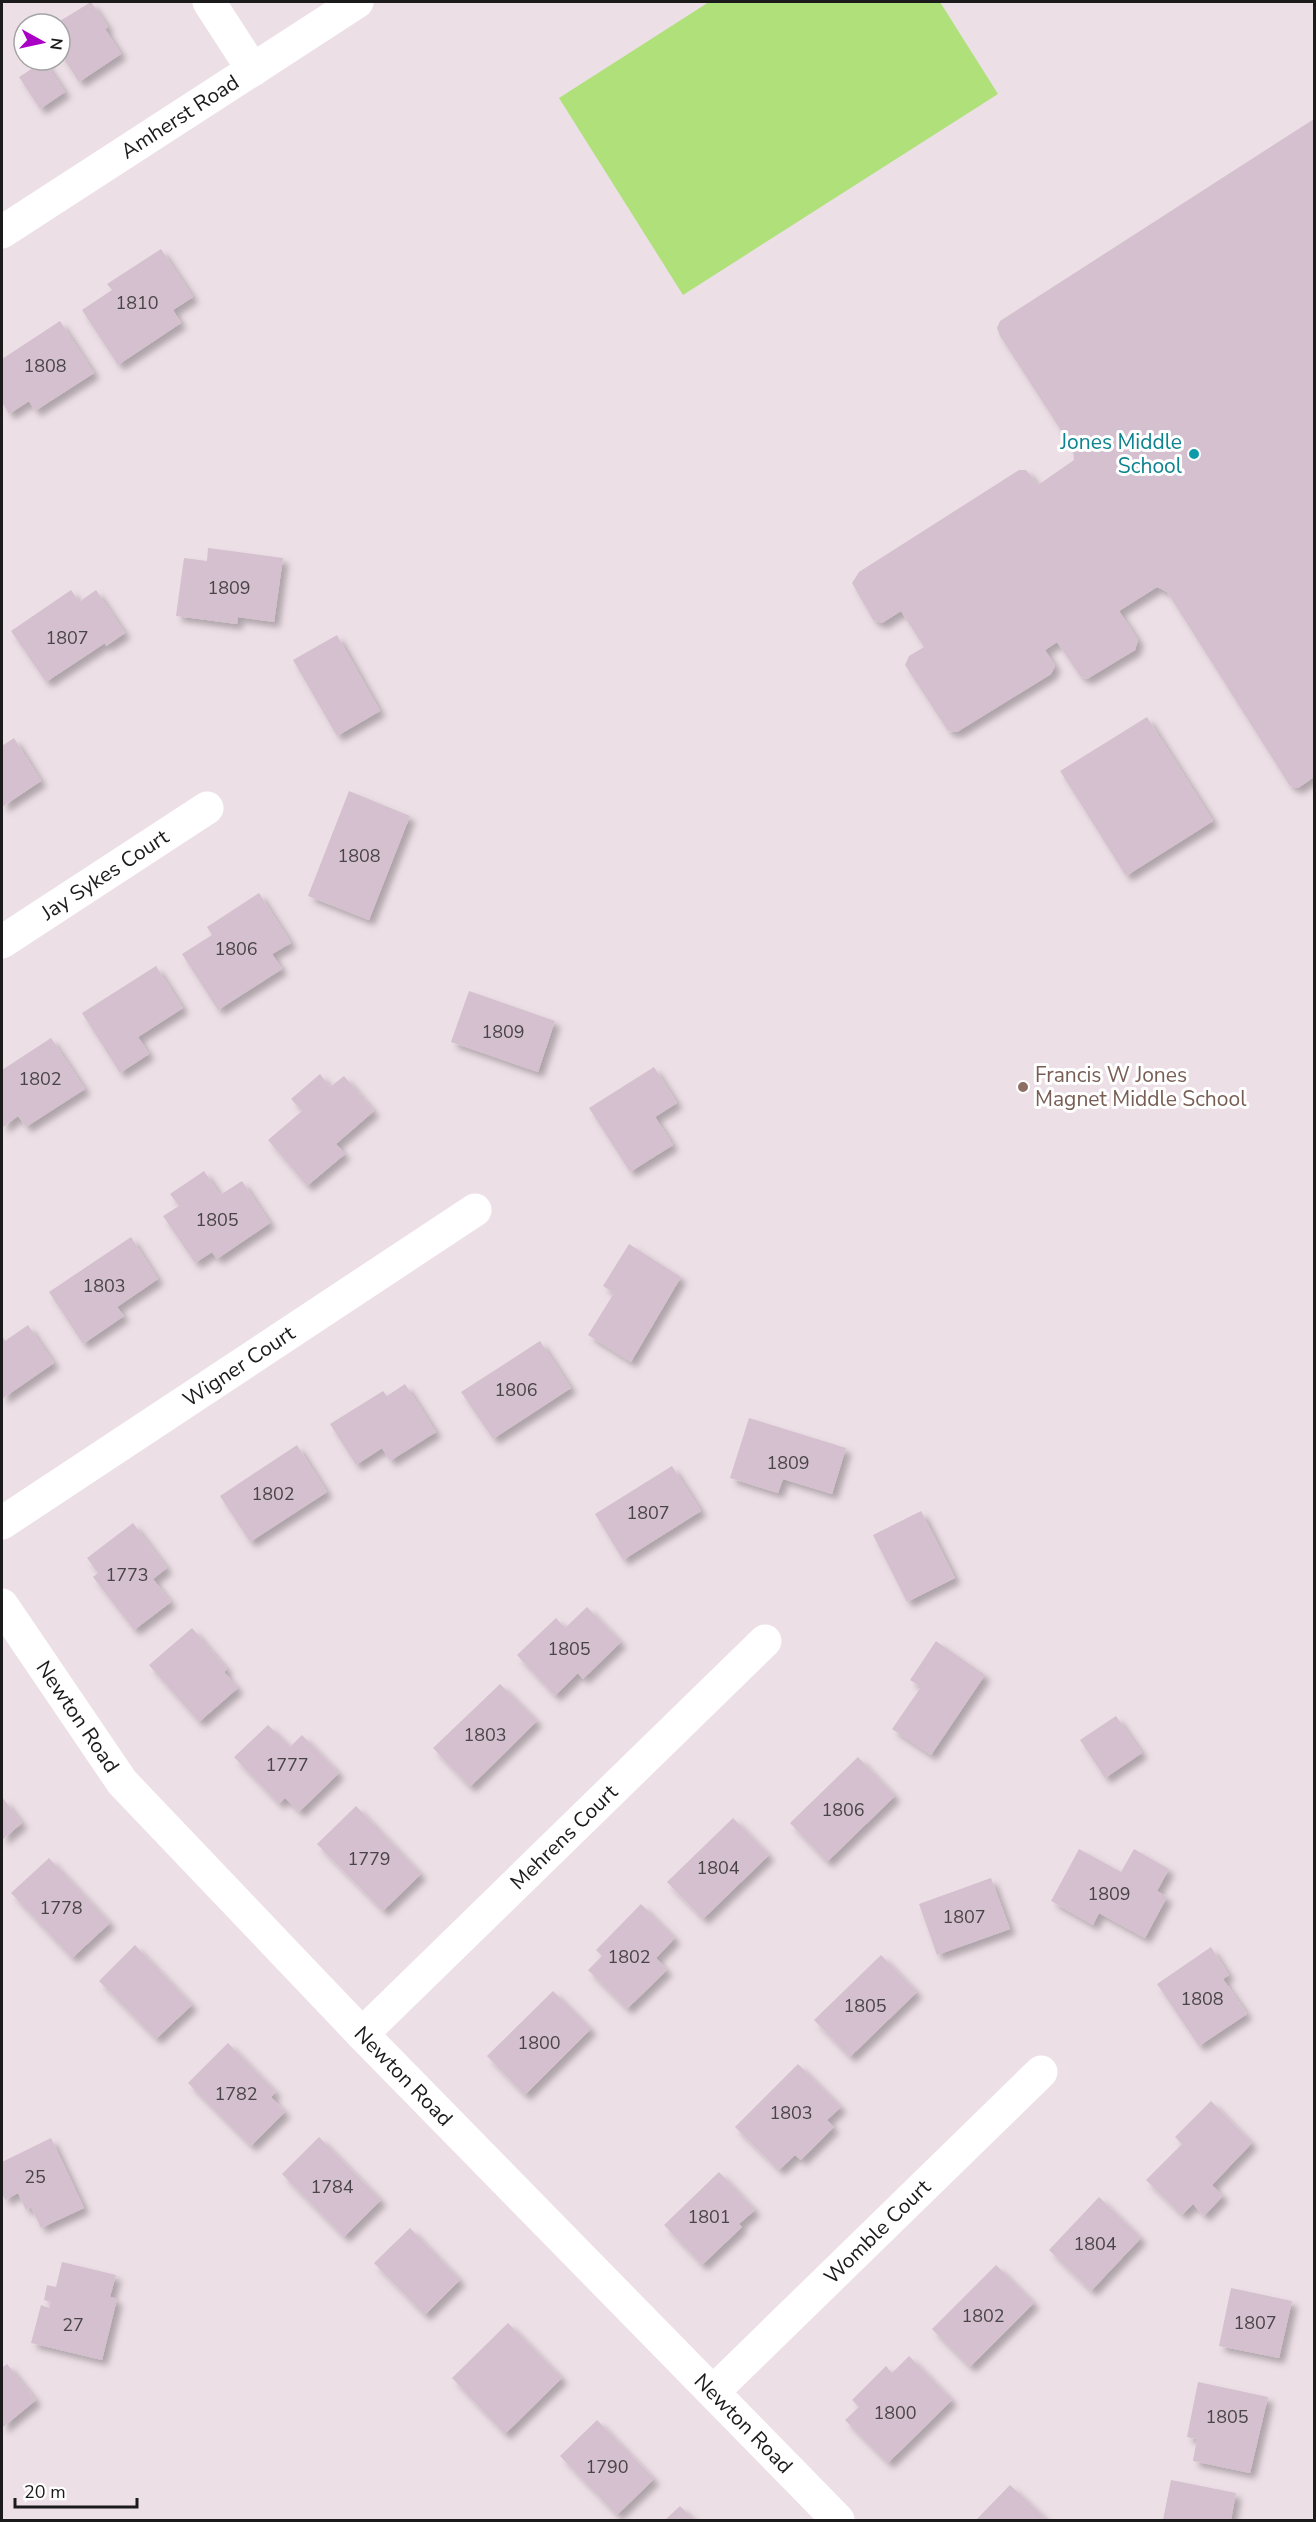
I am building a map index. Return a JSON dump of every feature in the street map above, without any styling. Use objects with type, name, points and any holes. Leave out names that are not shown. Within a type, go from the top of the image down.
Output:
[{"type":"street","points":[[209,2],[253,70]]},
{"type":"street","name":"Amherst Road","points":[[2,232],[357,2]]},
{"type":"street","name":"Jay Sykes Court","points":[[2,942],[207,808]]},
{"type":"street","name":"Wigner Court","points":[[2,1523],[475,1210]]},
{"type":"street","name":"Newton Road","points":[[2,1605],[122,1782],[362,2034],[838,2520]]},
{"type":"street","name":"Mehrens Court","points":[[362,2034],[765,1641]]},
{"type":"street","name":"Womble Court","points":[[714,2391],[1041,2072]]},
{"type":"green space","points":[[709,2],[940,2],[998,94],[683,295],[559,98]]},
{"type":"building","points":[[91,2],[108,27],[105,29],[121,54],[79,82],[72,71],[72,14]]},
{"type":"building","points":[[27,72],[51,72],[65,92],[40,109],[19,77]]},
{"type":"building","name":"Jones Middle School","points":[[1314,119],[1314,777],[1298,788],[1290,786],[1167,592],[1157,587],[1119,611],[1138,640],[1135,650],[1087,679],[1080,676],[1057,642],[1045,650],[1055,666],[1051,674],[957,732],[948,731],[905,665],[909,656],[924,647],[901,611],[882,623],[873,620],[852,583],[859,572],[1019,470],[1026,470],[1038,485],[1074,460],[1073,449],[1000,336],[997,328],[1000,321]]},
{"type":"building","points":[[161,249],[193,297],[173,310],[181,323],[118,365],[82,310],[112,290],[107,284]]},
{"type":"building","points":[[60,321],[94,373],[35,411],[29,401],[9,414],[2,402],[2,359]]},
{"type":"building","points":[[208,548],[283,558],[274,622],[238,617],[237,624],[176,616],[184,558],[207,561]]},
{"type":"building","points":[[71,590],[79,602],[96,590],[125,633],[106,646],[105,643],[46,682],[11,631]]},
{"type":"building","points":[[337,635],[380,711],[337,736],[293,660]]},
{"type":"building","points":[[1147,717],[1213,821],[1126,876],[1060,771]]},
{"type":"building","points":[[14,738],[41,781],[2,807],[2,746]]},
{"type":"building","points":[[349,791],[410,816],[369,920],[308,896]]},
{"type":"building","points":[[259,893],[291,943],[272,954],[282,969],[218,1010],[182,954],[212,935],[207,927]]},
{"type":"building","points":[[156,966],[183,1008],[138,1037],[149,1054],[120,1073],[82,1013]]},
{"type":"building","points":[[469,991],[555,1021],[538,1072],[451,1042]]},
{"type":"building","points":[[51,1038],[85,1089],[26,1127],[18,1116],[2,1128],[2,1070]]},
{"type":"building","points":[[654,1067],[677,1103],[655,1117],[673,1145],[630,1172],[589,1108]]},
{"type":"building","points":[[320,1074],[330,1087],[344,1076],[374,1111],[336,1144],[345,1154],[307,1186],[268,1140],[302,1111],[291,1099]]},
{"type":"building","points":[[204,1171],[220,1195],[242,1181],[270,1223],[217,1259],[212,1252],[195,1263],[163,1216],[179,1206],[170,1194]]},
{"type":"building","points":[[131,1237],[158,1279],[117,1307],[124,1316],[83,1344],[49,1292]]},
{"type":"building","points":[[629,1244],[681,1277],[631,1362],[588,1335],[614,1293],[603,1286]]},
{"type":"building","points":[[28,1325],[54,1363],[2,1399],[2,1335],[5,1341]]},
{"type":"building","points":[[540,1341],[571,1388],[493,1439],[461,1392]]},
{"type":"building","points":[[405,1384],[436,1432],[390,1461],[382,1448],[356,1465],[330,1424],[383,1391],[387,1396]]},
{"type":"building","points":[[749,1418],[846,1448],[832,1494],[783,1479],[778,1493],[730,1478]]},
{"type":"building","points":[[297,1445],[327,1492],[250,1542],[220,1496]]},
{"type":"building","points":[[672,1466],[701,1511],[623,1560],[595,1514]]},
{"type":"building","points":[[921,1511],[955,1578],[907,1602],[873,1535]]},
{"type":"building","points":[[133,1523],[167,1568],[153,1579],[171,1602],[134,1630],[93,1577],[98,1573],[87,1558]]},
{"type":"building","points":[[587,1607],[621,1642],[583,1679],[578,1673],[555,1696],[517,1655],[556,1618],[565,1628]]},
{"type":"building","points":[[192,1628],[227,1669],[224,1672],[238,1688],[199,1722],[149,1665]]},
{"type":"building","points":[[936,1641],[985,1675],[931,1755],[892,1729],[921,1687],[910,1680]]},
{"type":"building","points":[[500,1684],[537,1721],[470,1787],[433,1748]]},
{"type":"building","points":[[1116,1716],[1142,1753],[1105,1778],[1080,1740]]},
{"type":"building","points":[[268,1725],[290,1747],[302,1735],[339,1773],[299,1812],[285,1798],[279,1804],[234,1757]]},
{"type":"building","points":[[858,1757],[895,1796],[827,1862],[790,1823]]},
{"type":"building","points":[[2,1797],[22,1823],[2,1840]]},
{"type":"building","points":[[356,1806],[421,1874],[383,1911],[317,1844]]},
{"type":"building","points":[[733,1818],[769,1855],[703,1919],[667,1882]]},
{"type":"building","points":[[1079,1849],[1121,1872],[1134,1849],[1169,1869],[1157,1891],[1167,1897],[1145,1938],[1099,1913],[1093,1925],[1051,1901]]},
{"type":"building","points":[[49,1858],[110,1923],[72,1958],[11,1893]]},
{"type":"building","points":[[991,1878],[1010,1929],[937,1955],[919,1904]]},
{"type":"building","points":[[641,1904],[675,1938],[656,1958],[667,1970],[627,2009],[588,1970],[602,1956],[596,1950]]},
{"type":"building","points":[[135,1945],[192,2005],[156,2039],[99,1981]]},
{"type":"building","points":[[1211,1947],[1229,1975],[1223,1979],[1247,2014],[1199,2046],[1157,1984]]},
{"type":"building","points":[[881,1955],[917,1992],[850,2057],[814,2020]]},
{"type":"building","points":[[553,1991],[591,2029],[525,2095],[487,2056]]},
{"type":"building","points":[[228,2043],[276,2092],[271,2097],[285,2112],[251,2146],[188,2083]]},
{"type":"building","points":[[798,2064],[841,2107],[827,2120],[834,2127],[801,2160],[795,2155],[779,2170],[735,2127]]},
{"type":"building","points":[[1211,2101],[1252,2143],[1212,2185],[1223,2196],[1204,2216],[1193,2204],[1182,2215],[1146,2180],[1182,2144],[1175,2137]]},
{"type":"building","points":[[319,2137],[381,2200],[344,2237],[282,2174]]},
{"type":"building","points":[[51,2138],[84,2208],[41,2228],[31,2207],[26,2210],[18,2193],[5,2200],[2,2193],[2,2162]]},
{"type":"building","points":[[719,2172],[755,2210],[739,2224],[742,2227],[702,2265],[664,2225]]},
{"type":"building","points":[[1099,2197],[1141,2238],[1091,2291],[1049,2250]]},
{"type":"building","points":[[410,2228],[460,2280],[425,2315],[374,2263]]},
{"type":"building","points":[[62,2262],[116,2275],[110,2297],[117,2299],[102,2360],[31,2343],[41,2305],[49,2308],[51,2302],[44,2300],[47,2285],[56,2287]]},
{"type":"building","points":[[996,2265],[1034,2303],[970,2367],[932,2329]]},
{"type":"building","points":[[1231,2288],[1292,2301],[1279,2358],[1219,2346]]},
{"type":"building","points":[[508,2323],[562,2378],[505,2434],[452,2378]]},
{"type":"building","points":[[909,2356],[952,2400],[888,2463],[845,2420],[859,2407],[852,2400],[886,2366],[892,2373]]},
{"type":"building","points":[[7,2364],[36,2400],[2,2428],[2,2368]]},
{"type":"building","points":[[1198,2382],[1268,2397],[1250,2473],[1193,2461],[1197,2439],[1187,2437]]},
{"type":"building","points":[[597,2420],[654,2479],[617,2515],[560,2456]]},
{"type":"building","points":[[1171,2480],[1236,2493],[1231,2520],[1163,2520]]},
{"type":"building","points":[[1010,2485],[1047,2520],[976,2520]]},
{"type":"building","points":[[680,2506],[694,2520],[665,2520]]},
{"type":"place","name":"Jones Middle School","points":[[1194,454]]},
{"type":"place","name":"Francis W Jones Magnet Middle School","points":[[1023,1087]]}]
